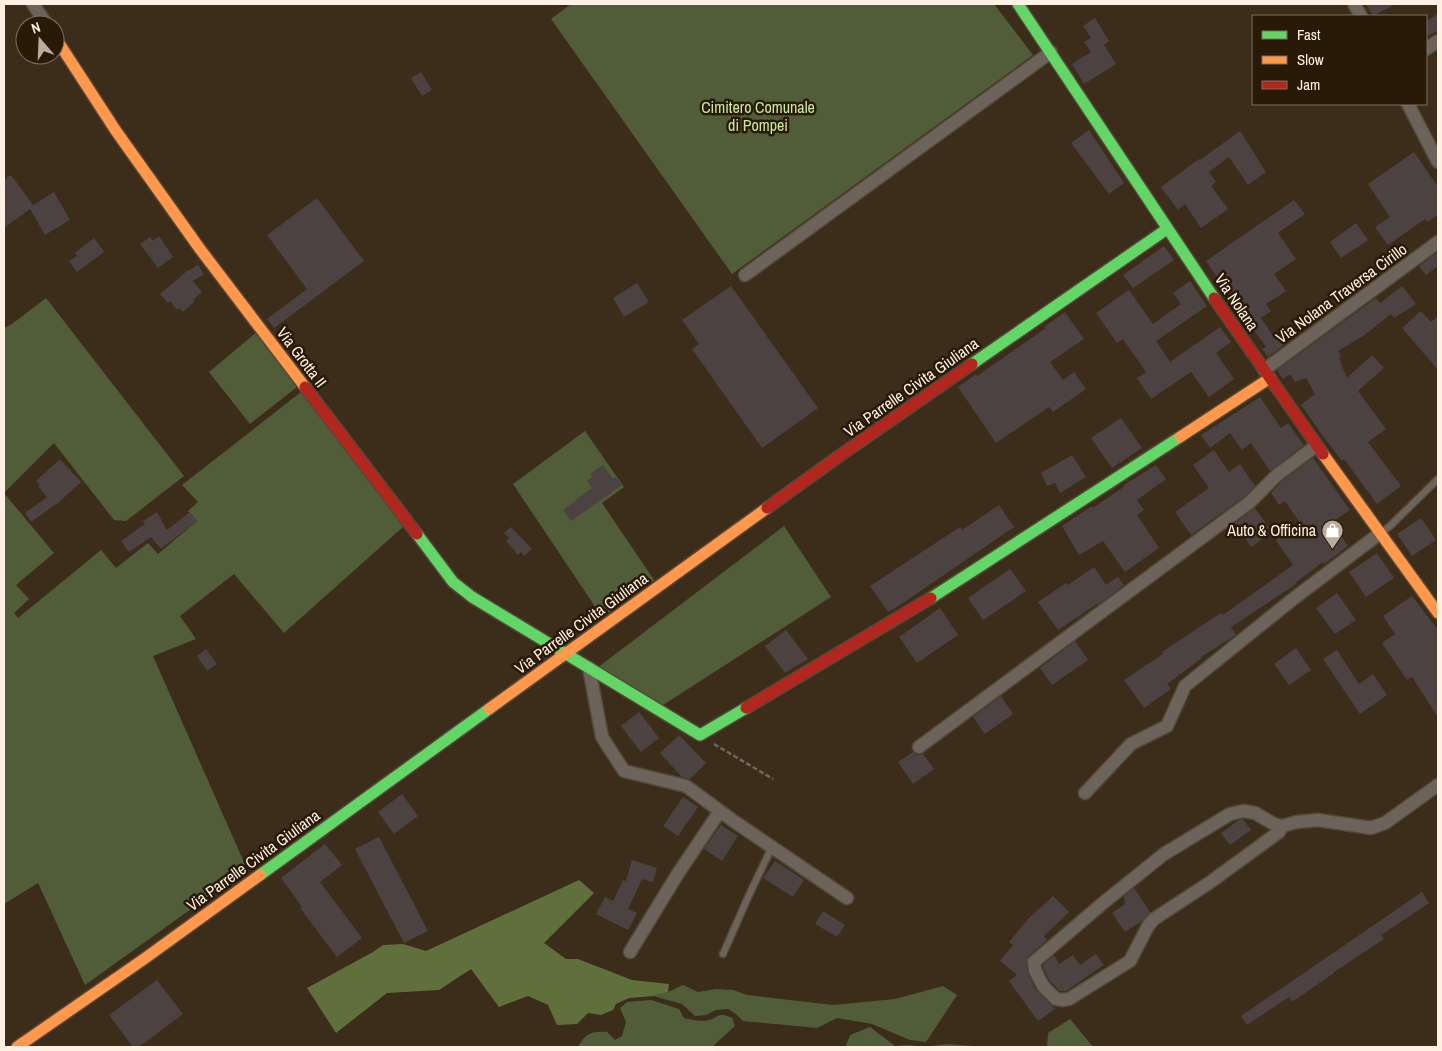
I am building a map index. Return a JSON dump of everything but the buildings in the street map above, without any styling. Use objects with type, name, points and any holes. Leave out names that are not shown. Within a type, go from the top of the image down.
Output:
[{"type":"street","points":[[33,4],[40,15]]},
{"type":"street","name":"Via Nolana","points":[[1018,4],[1316,446],[1438,613]]},
{"type":"street","points":[[1354,4],[1360,15]]},
{"type":"street","points":[[1427,48],[1438,41]]},
{"type":"street","name":"Via Grotta II","points":[[65,52],[116,131],[200,249],[453,582],[472,597],[700,735]]},
{"type":"street","points":[[745,275],[1051,52]]},
{"type":"street","points":[[1409,105],[1438,162]]},
{"type":"street","name":"Via Parrelle Civita Giuliana","points":[[17,1047],[144,959],[843,454],[1168,229]]},
{"type":"street","name":"Via Nolana Traversa Cirillo","points":[[1267,374],[1438,242]]},
{"type":"street","points":[[700,735],[919,606],[1267,374]]},
{"type":"street","points":[[919,748],[1250,502],[1277,475],[1316,446]]},
{"type":"street","points":[[1086,793],[1131,744],[1167,726],[1185,686],[1293,599],[1380,534]]},
{"type":"street","points":[[589,668],[602,737],[624,771],[686,786],[846,898]]},
{"type":"street","points":[[1282,826],[1279,832],[1154,919],[1148,926],[1130,961],[1069,999],[1056,999],[1044,986],[1035,970],[1034,962],[1103,902],[1164,854],[1230,814],[1243,811],[1255,813],[1274,824],[1282,826],[1318,820],[1371,828],[1378,826],[1438,785]]},
{"type":"street","points":[[630,952],[677,875],[720,811]]},
{"type":"lane","points":[[1380,534],[1438,480]]},
{"type":"lane","points":[[723,954],[772,847]]},
{"type":"path","points":[[700,735],[773,779]]},
{"type":"green space","name":"Cimitero Comunale di Pompei","points":[[571,4],[994,4],[1033,55],[732,274],[551,19]]},
{"type":"green space","points":[[46,298],[184,476],[126,521],[114,520],[54,443],[4,493],[4,328]]},
{"type":"green space","points":[[257,332],[297,387],[250,424],[209,372]]},
{"type":"green space","points":[[301,392],[404,526],[284,633],[234,574],[180,616],[196,639],[153,656],[247,869],[85,985],[38,883],[4,904],[4,493],[54,553],[16,585],[29,599],[14,613],[18,618],[101,550],[116,568],[148,543],[158,554],[197,521],[188,511],[198,502],[182,485]]},
{"type":"green space","points":[[585,431],[624,487],[602,503],[654,580],[602,617],[513,484]]},
{"type":"green space","points":[[784,526],[831,597],[660,707],[597,668]]},
{"type":"green space","points":[[579,880],[594,893],[544,943],[566,959],[578,959],[632,980],[669,984],[668,992],[653,996],[629,998],[616,1004],[613,1010],[601,1015],[588,1013],[577,1024],[557,1025],[548,1005],[528,996],[499,1007],[471,969],[439,990],[387,993],[336,1033],[307,988],[383,945],[403,944],[426,951]]},
{"type":"green space","points":[[683,985],[698,992],[716,989],[733,990],[747,995],[833,1005],[895,999],[943,986],[957,995],[926,1042],[910,1040],[872,1024],[837,1018],[817,1028],[743,1021],[728,1009],[716,1010],[706,1015],[695,1016],[682,1004],[653,996]]},
{"type":"green space","points":[[651,1000],[679,1009],[684,1018],[703,1021],[724,1015],[732,1018],[735,1026],[714,1045],[717,1047],[578,1047],[586,1036],[597,1032],[607,1032],[615,1040],[622,1036],[626,1022],[620,1008],[627,1002]]},
{"type":"green space","points":[[1070,1019],[1093,1047],[1047,1047],[1048,1033]]},
{"type":"green space","points":[[870,1027],[895,1046],[923,1047],[847,1047],[850,1035]]},
{"type":"green space","points":[[947,1044],[987,1047],[923,1047]]},
{"type":"traffic: fast","points":[[1018,4],[1214,298]]},
{"type":"traffic: fast","points":[[972,364],[1167,229]]},
{"type":"traffic: fast","points":[[931,598],[1180,437]]},
{"type":"traffic: fast","points":[[417,534],[453,582],[472,597],[700,735],[746,708]]},
{"type":"traffic: fast","points":[[260,875],[489,709]]},
{"type":"traffic: slow","points":[[65,52],[116,131],[200,249],[305,387]]},
{"type":"traffic: slow","points":[[1180,437],[1270,378]]},
{"type":"traffic: slow","points":[[1323,454],[1438,613]]},
{"type":"traffic: slow","points":[[489,709],[767,508]]},
{"type":"traffic: slow","points":[[17,1047],[144,959],[260,875]]},
{"type":"traffic: jam","points":[[1214,298],[1323,454]]},
{"type":"traffic: jam","points":[[767,508],[972,364]]},
{"type":"traffic: jam","points":[[305,387],[417,534]]},
{"type":"traffic: jam","points":[[746,708],[931,598]]},
{"type":"place","name":"Auto & Officina","points":[[1332,549]]}]
